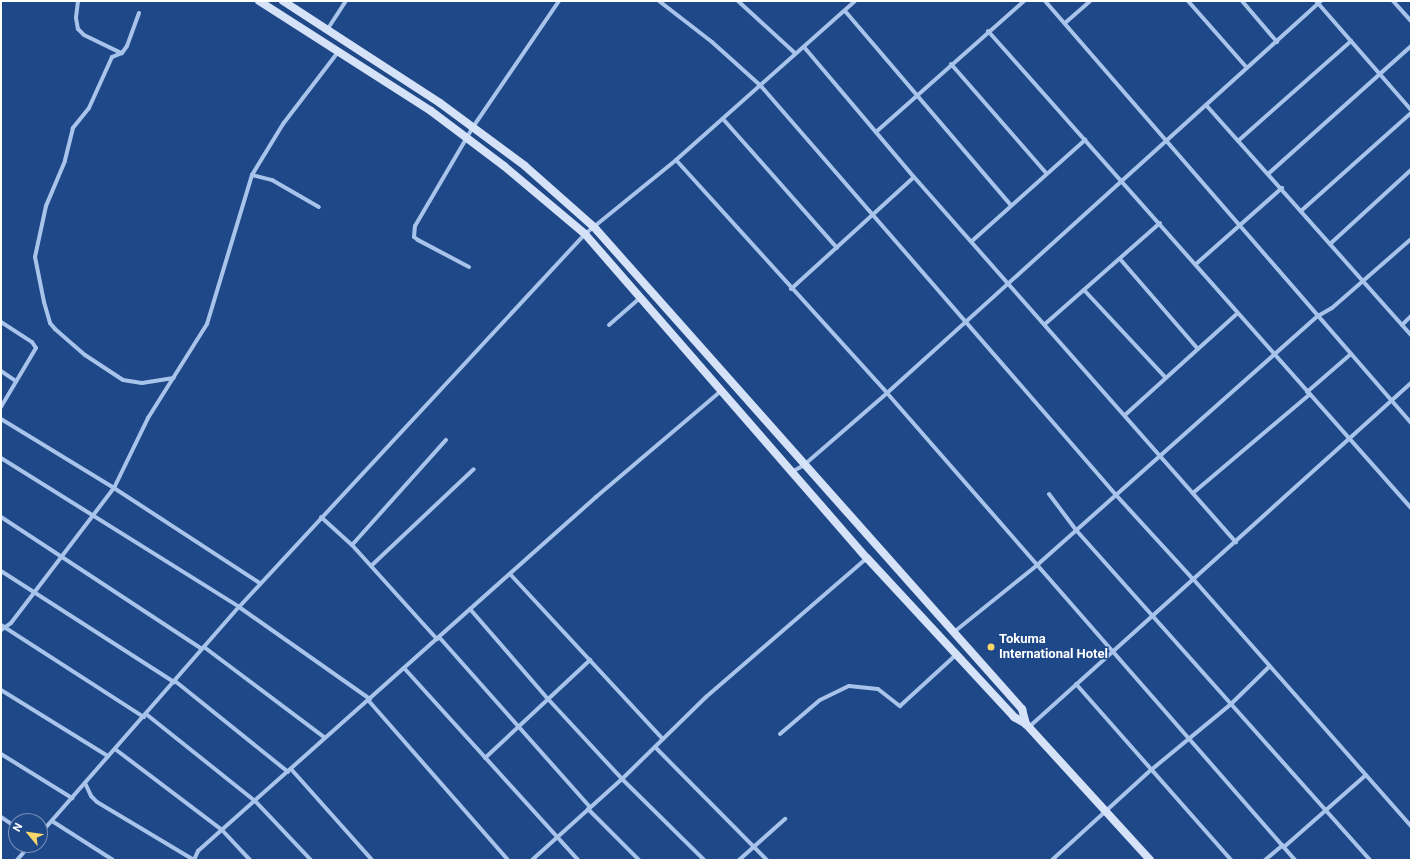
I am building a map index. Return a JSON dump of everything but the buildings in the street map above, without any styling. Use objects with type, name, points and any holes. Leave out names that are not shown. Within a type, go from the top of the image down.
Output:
[{"type":"main road","points":[[259,1],[466,137],[585,234],[867,558],[1014,717],[1028,725],[1150,860]]},
{"type":"main road","points":[[284,1],[473,127],[525,166],[594,227],[1022,709],[1028,725]]},
{"type":"street","points":[[78,1],[76,18],[78,29],[84,35],[122,53]]},
{"type":"street","points":[[327,31],[346,1]]},
{"type":"street","points":[[469,268],[418,240],[414,237],[413,231],[466,137],[559,1]]},
{"type":"street","points":[[659,1],[712,42],[760,85],[1116,495],[1194,580],[1411,826]]},
{"type":"street","points":[[738,1],[795,53]]},
{"type":"street","points":[[48,825],[260,583],[585,234],[676,160],[855,1]]},
{"type":"street","points":[[876,132],[916,94],[1024,1]]},
{"type":"street","points":[[1045,1],[1411,423]]},
{"type":"street","points":[[1065,23],[1090,1]]},
{"type":"street","points":[[1188,1],[1247,68]]},
{"type":"street","points":[[1242,1],[1277,42]]},
{"type":"street","points":[[1393,1],[1411,21]]},
{"type":"street","points":[[792,472],[804,465],[887,393],[1008,281],[1168,141],[1319,2],[1411,110]]},
{"type":"street","points":[[845,11],[1010,204]]},
{"type":"street","points":[[139,13],[122,53],[112,57],[89,108],[73,128],[65,161],[46,206],[34,257],[50,323],[85,355],[122,380],[134,383],[174,378]]},
{"type":"street","points":[[988,31],[1196,264],[1273,355],[1309,393],[1411,508]]},
{"type":"street","points":[[1238,141],[1351,41]]},
{"type":"street","points":[[1268,174],[1411,46]]},
{"type":"street","points":[[804,47],[914,177],[1046,324],[1236,542]]},
{"type":"street","points":[[311,860],[255,801],[145,716],[2,628],[34,593],[92,514],[114,488],[148,418],[196,343],[213,309],[252,175],[283,124],[338,52]]},
{"type":"street","points":[[951,64],[1046,174]]},
{"type":"street","points":[[1206,105],[1282,188],[1411,335]]},
{"type":"street","points":[[1301,210],[1411,113]]},
{"type":"street","points":[[723,119],[837,248]]},
{"type":"street","points":[[972,241],[1010,204],[1085,140]]},
{"type":"street","points":[[676,160],[791,289],[887,393],[1112,653],[1295,860]]},
{"type":"street","points":[[1330,244],[1411,170]]},
{"type":"street","points":[[252,175],[272,180],[319,207]]},
{"type":"street","points":[[791,289],[914,177]]},
{"type":"street","points":[[1196,264],[1238,225],[1282,188]]},
{"type":"street","points":[[1046,324],[1160,224]]},
{"type":"street","points":[[953,632],[1036,566],[1273,355],[1318,316],[1332,308],[1411,239]]},
{"type":"street","points":[[1120,258],[1198,349]]},
{"type":"street","points":[[1084,290],[1166,378]]},
{"type":"street","points":[[609,325],[640,298]]},
{"type":"street","points":[[1125,416],[1238,313]]},
{"type":"street","points":[[1402,325],[1411,316]]},
{"type":"street","points":[[1,322],[35,346],[1,407]]},
{"type":"street","points":[[1193,493],[1309,393],[1351,354]]},
{"type":"street","points":[[1,371],[16,381]]},
{"type":"street","points":[[1028,725],[1194,580],[1350,440],[1411,383]]},
{"type":"street","points":[[85,783],[91,796],[97,802],[194,860],[198,851],[470,609],[722,390]]},
{"type":"street","points":[[1,419],[114,488],[260,583]]},
{"type":"street","points":[[352,545],[446,440]]},
{"type":"street","points":[[1,458],[239,607],[369,700],[508,860]]},
{"type":"street","points":[[371,566],[474,469]]},
{"type":"street","points":[[1049,494],[1076,530],[1370,860]]},
{"type":"street","points":[[1,517],[203,648],[325,738]]},
{"type":"street","points":[[322,517],[352,545],[438,638],[589,808],[639,860]]},
{"type":"street","points":[[532,860],[622,779],[706,697],[867,558]]},
{"type":"street","points":[[1,571],[175,681],[289,771],[372,860]]},
{"type":"street","points":[[510,574],[663,739]]},
{"type":"street","points":[[470,609],[548,699],[622,779],[704,860]]},
{"type":"street","points":[[780,734],[820,700],[849,686],[878,689],[900,706],[957,654]]},
{"type":"street","points":[[484,758],[519,728],[590,660]]},
{"type":"street","points":[[1052,860],[1152,770],[1231,704],[1270,666]]},
{"type":"street","points":[[404,668],[556,838],[578,860]]},
{"type":"street","points":[[1076,684],[1231,860]]},
{"type":"street","points":[[1,690],[108,756]]},
{"type":"street","points":[[655,747],[768,860]]},
{"type":"street","points":[[115,749],[222,830],[250,860]]},
{"type":"street","points":[[1,754],[72,798]]},
{"type":"street","points":[[1265,860],[1327,810],[1366,775]]},
{"type":"street","points":[[739,860],[785,819]]},
{"type":"street","points":[[52,821],[113,860]]},
{"type":"place","name":"Tokuma International Hotel","points":[[991,647]]}]
